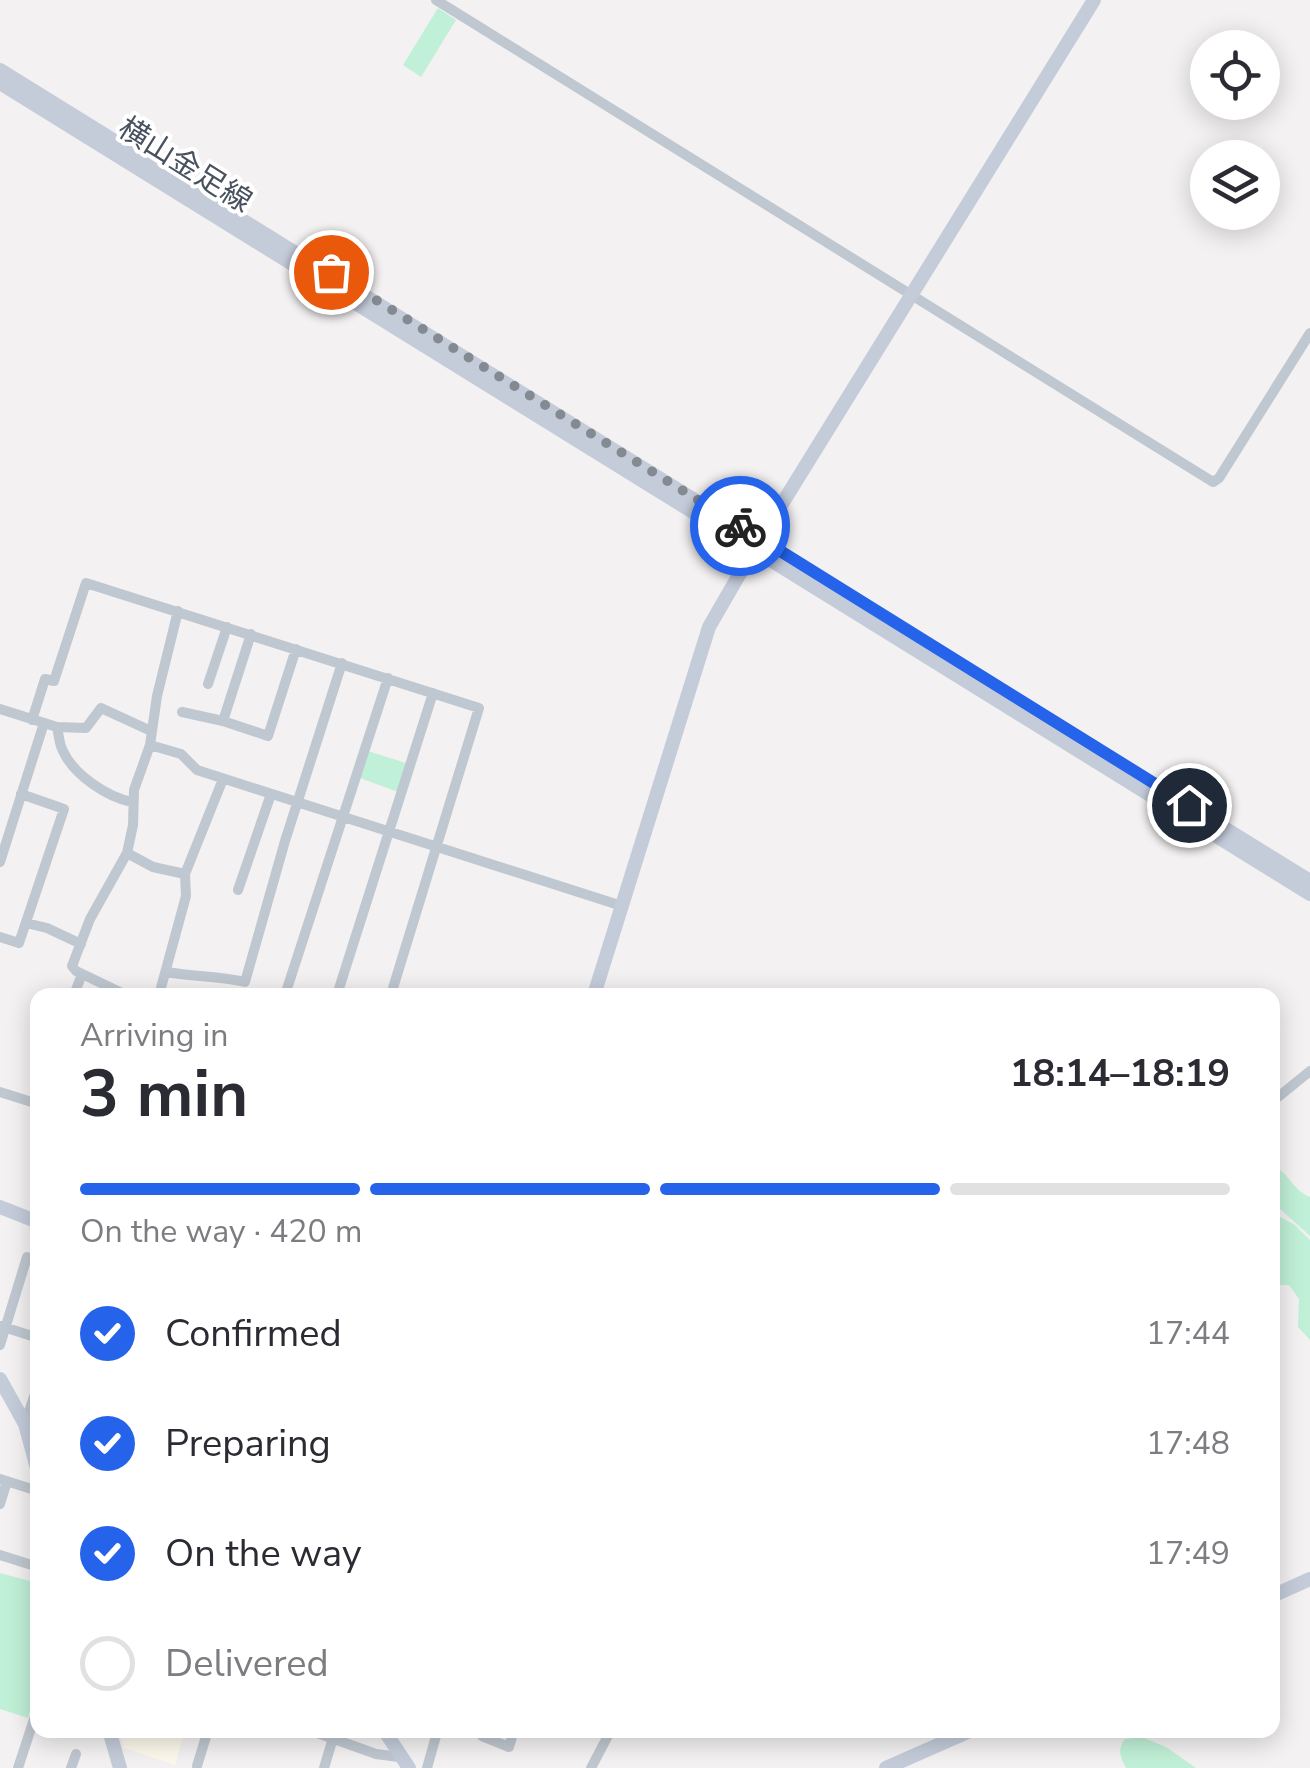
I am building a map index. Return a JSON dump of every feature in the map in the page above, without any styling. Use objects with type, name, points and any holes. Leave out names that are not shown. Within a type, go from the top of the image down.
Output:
[{"type":"street","points":[[436,0],[1214,482],[1310,333]]},
{"type":"street","points":[[596,988],[709,627],[1094,0]]},
{"type":"street","name":"横山金足線","points":[[0,70],[1310,894]]},
{"type":"street","name":"横山金足線","points":[[0,83],[1310,881]]},
{"type":"street","points":[[0,862],[22,794],[45,680],[54,681],[86,583],[388,678],[480,708],[393,988]]},
{"type":"street","points":[[109,988],[72,966],[90,919],[127,853],[133,825],[132,802],[150,744],[178,611]]},
{"type":"street","points":[[208,684],[227,627]]},
{"type":"street","points":[[223,721],[250,634]]},
{"type":"street","points":[[182,712],[268,736],[296,649]]},
{"type":"street","points":[[167,972],[245,982],[342,664]]},
{"type":"street","points":[[287,988],[388,678]]},
{"type":"street","points":[[339,988],[433,693]]},
{"type":"street","points":[[0,709],[57,728],[86,728],[101,708],[152,731]]},
{"type":"street","points":[[57,728],[67,758],[104,794],[132,802]]},
{"type":"street","points":[[150,744],[181,754],[197,770],[223,779],[622,906]]},
{"type":"street","points":[[161,988],[186,896],[185,874],[223,779]]},
{"type":"street","points":[[0,937],[20,942],[64,808],[22,794]]},
{"type":"street","points":[[238,890],[271,794]]},
{"type":"street","points":[[127,853],[153,867],[185,874]]},
{"type":"street","points":[[26,923],[81,944]]},
{"type":"street","points":[[77,988],[82,974]]},
{"type":"street","points":[[1280,1095],[1310,1071]]},
{"type":"street","points":[[0,1092],[30,1101]]},
{"type":"street","points":[[0,1207],[30,1219]]},
{"type":"street","points":[[0,1345],[27,1257]]},
{"type":"street","points":[[3,1326],[30,1335]]},
{"type":"street","points":[[0,1379],[25,1424],[30,1442]]},
{"type":"street","points":[[25,1424],[30,1409]]},
{"type":"street","points":[[0,1504],[4,1480],[30,1488]]},
{"type":"street","points":[[0,1555],[30,1565]]},
{"type":"street","points":[[1280,1592],[1310,1579]]},
{"type":"street","points":[[18,1768],[30,1731]]},
{"type":"street","points":[[112,1738],[120,1768]]},
{"type":"street","points":[[197,1766],[206,1738]]},
{"type":"street","points":[[324,1768],[333,1738],[404,1762]]},
{"type":"street","points":[[389,1738],[404,1762]]},
{"type":"street","points":[[427,1768],[435,1738]]},
{"type":"street","points":[[487,1738],[509,1747],[512,1738]]},
{"type":"street","points":[[591,1768],[607,1738]]},
{"type":"street","points":[[886,1768],[954,1738]]},
{"type":"street","points":[[71,1768],[76,1754]]},
{"type":"street","points":[[372,1768],[376,1754]]},
{"type":"shaded area","points":[[121,1738],[183,1738],[175,1765],[124,1748]]},
{"type":"green space","points":[[438,8],[456,20],[421,77],[403,65]]},
{"type":"green space","points":[[368,751],[406,763],[398,792],[360,778]]},
{"type":"green space","points":[[1280,1170],[1310,1197],[1310,1236],[1280,1209]]},
{"type":"green space","points":[[1280,1217],[1310,1240],[1310,1340],[1298,1327],[1299,1299],[1289,1285],[1280,1285]]},
{"type":"green space","points":[[0,1573],[30,1581],[30,1711],[28,1718],[0,1709]]},
{"type":"green space","points":[[1144,1738],[1166,1747],[1196,1768],[1126,1768],[1120,1753],[1125,1739]]},
{"type":"way so far","points":[[331,272],[740,526]]},
{"type":"route","points":[[740,526],[1189,805]]}]
